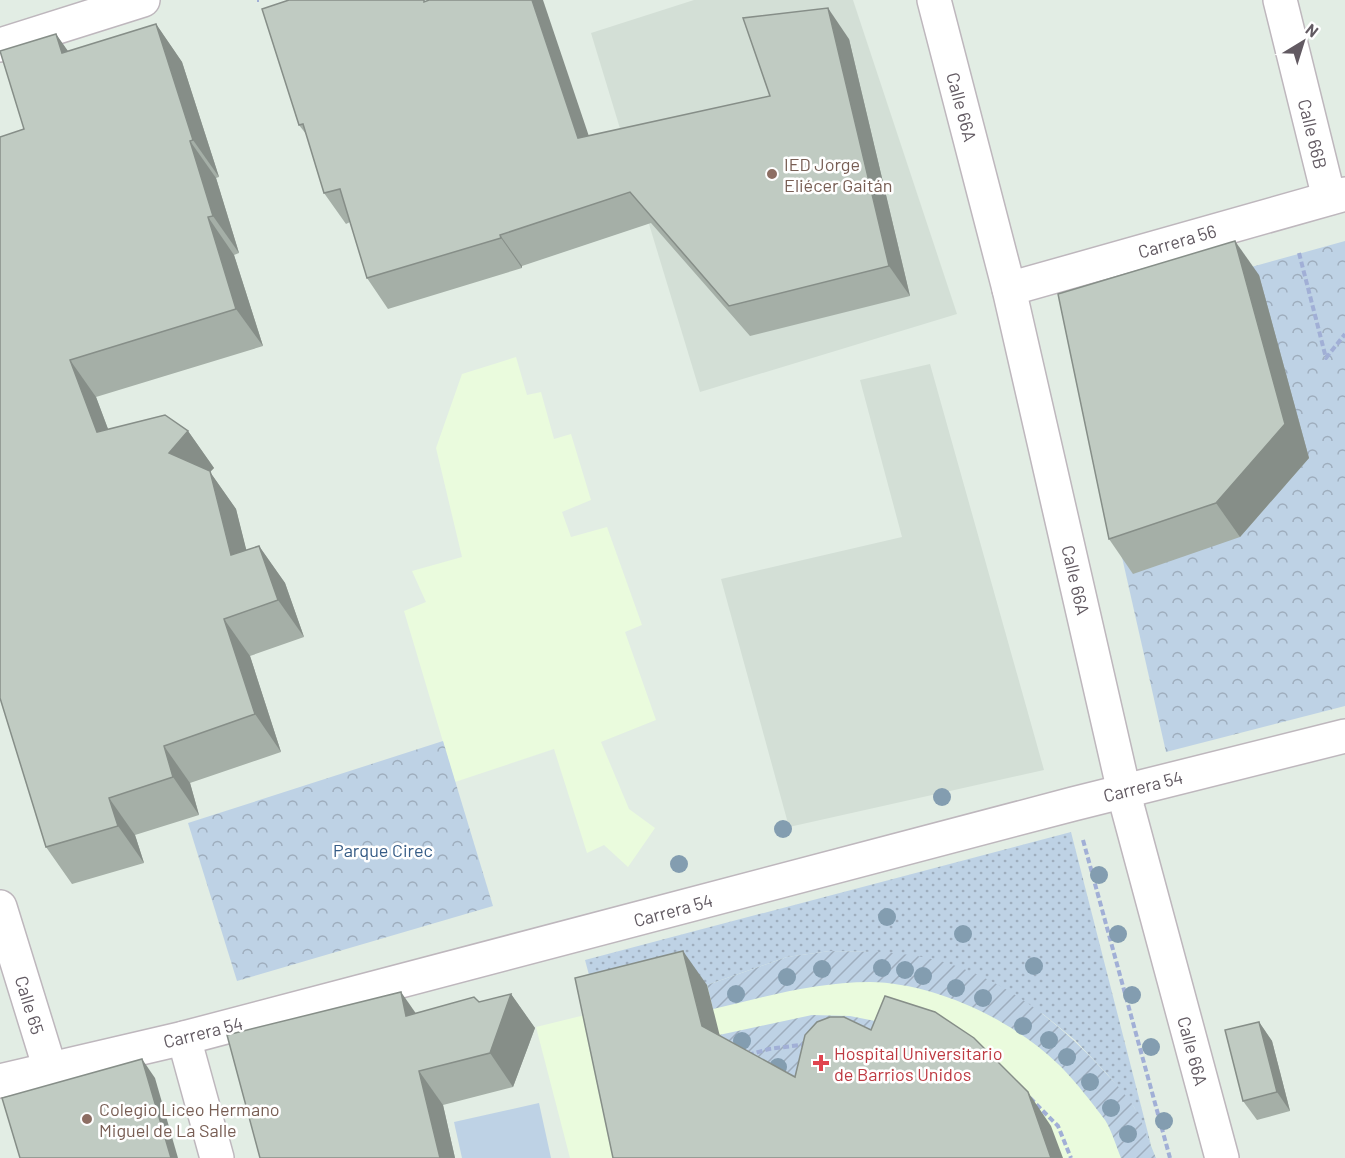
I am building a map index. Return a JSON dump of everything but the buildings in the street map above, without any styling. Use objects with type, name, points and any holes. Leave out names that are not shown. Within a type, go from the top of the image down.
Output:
[{"type":"street","points":[[0,45],[143,0]]},
{"type":"street","name":"Calle 66A","points":[[934,0],[1009,289],[1124,791],[1222,1158]]},
{"type":"street","name":"Calle 66B","points":[[1280,0],[1337,196]]},
{"type":"street","name":"Carrera 56","points":[[1009,289],[1337,196]]},
{"type":"street","name":"Carrera 54","points":[[0,1081],[183,1038],[1073,804],[1345,736]]},
{"type":"street","name":"Calle 65","points":[[0,908],[50,1069]]},
{"type":"street","points":[[183,1038],[217,1158]]},
{"type":"path","points":[[1299,253],[1326,358],[1345,334]]},
{"type":"path","points":[[1073,804],[1170,1158]]},
{"type":"path","points":[[747,1055],[769,1049],[815,1044]]},
{"type":"path","points":[[1028,1095],[1058,1126],[1071,1158]]},
{"type":"shaded area","name":"IED Jorge Eliécer Gaitán","points":[[694,0],[853,0],[957,314],[700,392],[591,33]]},
{"type":"shaded area","points":[[516,357],[527,395],[541,392],[554,439],[571,434],[591,500],[562,512],[571,537],[607,527],[642,625],[625,632],[656,720],[601,742],[629,809],[655,828],[628,867],[604,845],[587,853],[554,749],[455,782],[404,611],[426,602],[412,571],[462,557],[436,448],[462,374]]},
{"type":"shaded area","points":[[930,364],[1044,770],[789,827],[721,579],[902,537],[860,380]]},
{"type":"shaded area","name":"Hospital Universitario de Barrios Unidos","points":[[787,957],[963,968],[1151,1145],[1156,1158],[570,1158],[536,1027],[707,985]]},
{"type":"green space","points":[[1345,241],[1345,706],[1166,752],[1068,318]]},
{"type":"green space","name":"Parque Cirec","points":[[443,741],[493,906],[237,981],[188,823]]},
{"type":"green space","points":[[1071,832],[1151,1145],[1134,1107],[1108,1075],[1075,1040],[1043,1014],[871,952],[830,951],[787,957],[707,985],[599,1012],[585,960]]},
{"type":"green space","points":[[830,951],[896,953],[944,962],[970,971],[1019,997],[1083,1049],[1123,1092],[1137,1113],[1156,1158],[1121,1158],[1105,1120],[1058,1064],[1018,1032],[971,1007],[946,997],[895,984],[850,983],[790,991],[713,1009],[707,985],[787,957]]},
{"type":"green space","points":[[812,1015],[850,1016],[890,1024],[825,1086],[726,1060],[719,1035]]},
{"type":"green space","points":[[539,1103],[551,1158],[462,1158],[454,1122]]},
{"type":"place","name":"IED Jorge Eliécer Gaitán","points":[[772,174]]},
{"type":"place","name":"Hospital Universitario de Barrios Unidos","points":[[821,1063]]},
{"type":"place","name":"Colegio Liceo Hermano Miguel de La Salle","points":[[87,1119]]}]
